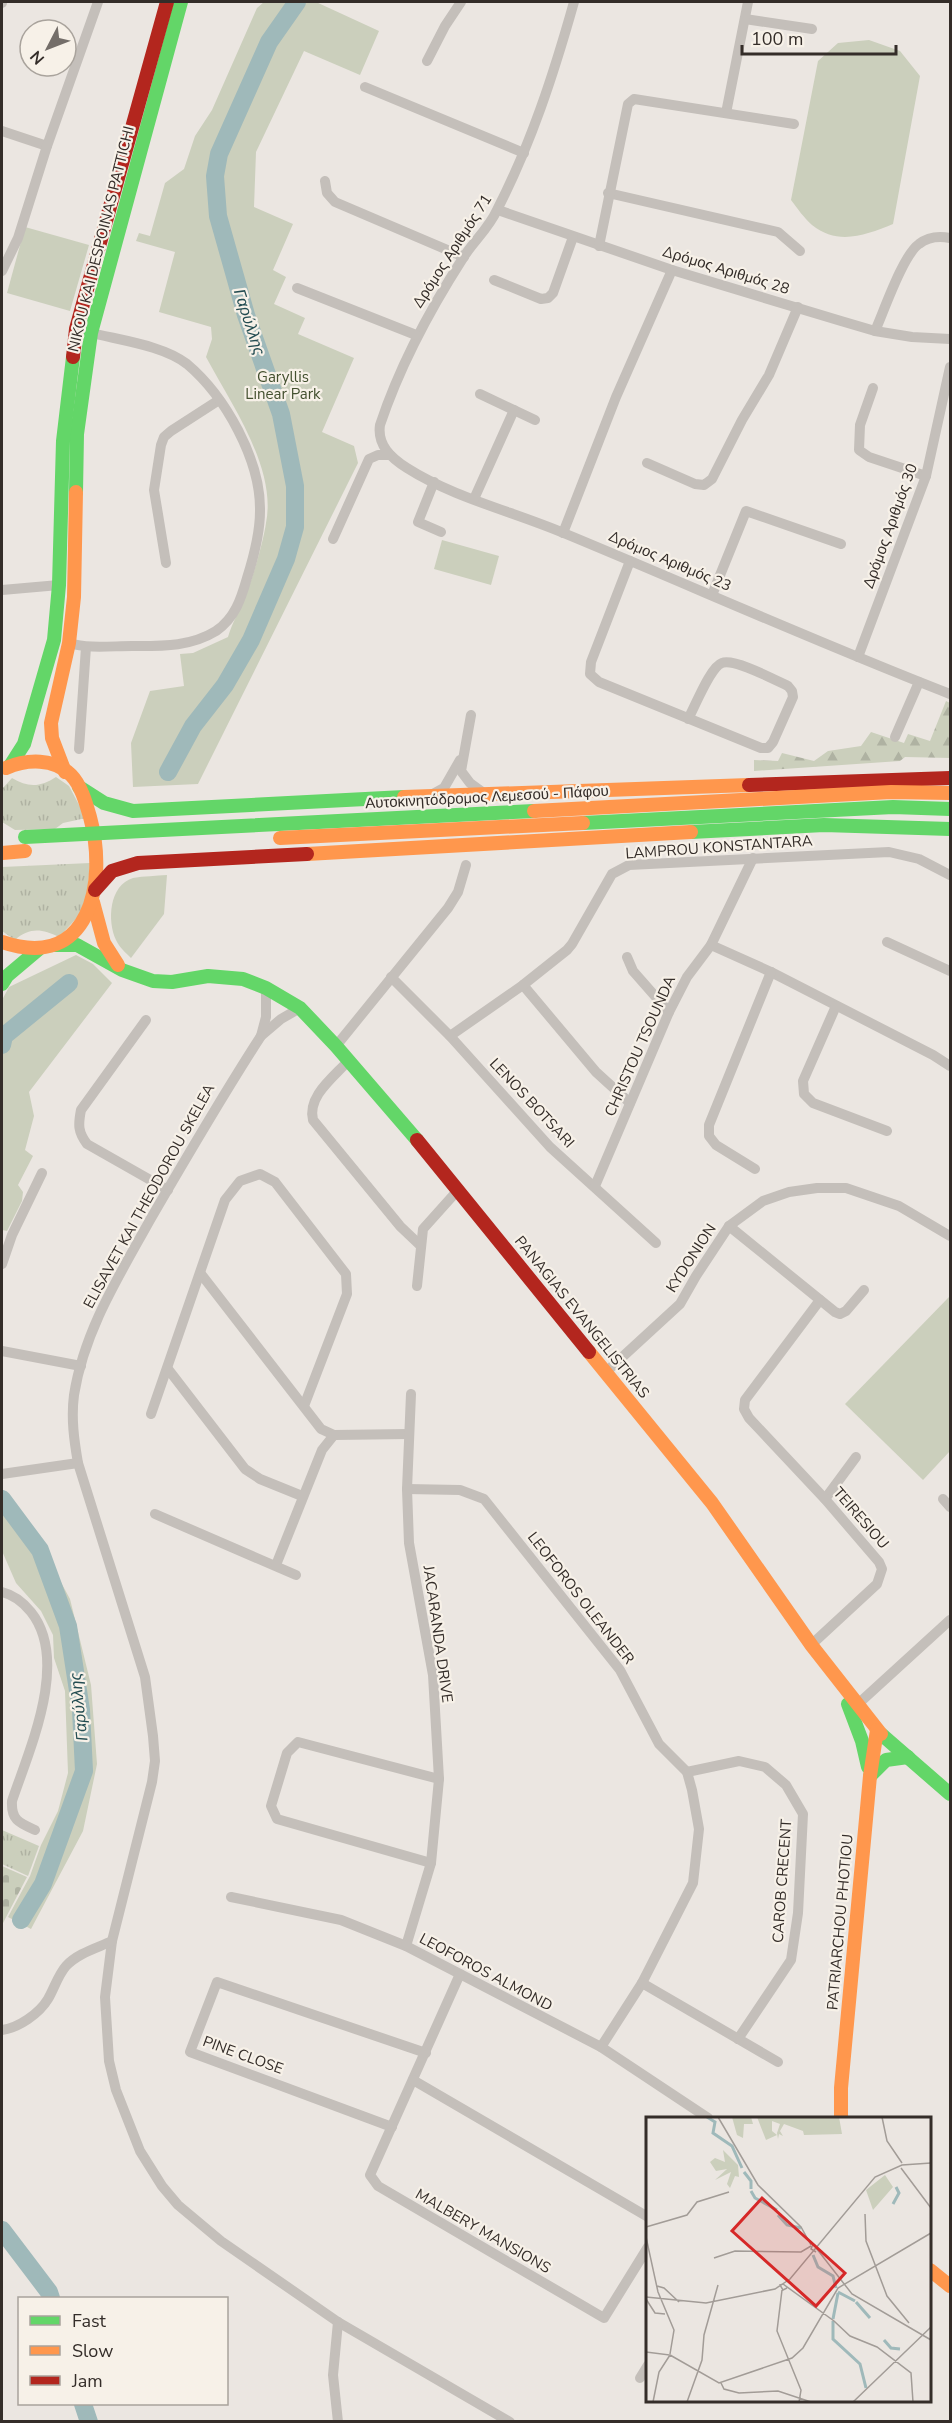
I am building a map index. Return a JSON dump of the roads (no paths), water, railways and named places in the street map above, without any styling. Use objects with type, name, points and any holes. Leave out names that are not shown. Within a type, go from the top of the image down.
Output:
[{"type":"main road","name":"NIKOU KAI DESPOINAS PATTICHI","points":[[6,769],[24,744],[54,640],[59,585],[63,441],[76,328],[168,2]]},
{"type":"main road","name":"NIKOU KAI DESPOINAS PATTICHI","points":[[65,772],[52,738],[51,723],[69,643],[74,597],[77,434],[91,333],[116,233],[181,2]]},
{"type":"main road","points":[[6,769],[17,762],[35,761],[58,767],[79,787],[104,803],[133,811],[427,796],[951,778]]},
{"type":"main road","points":[[79,787],[93,825],[96,858],[94,896],[104,943],[122,970]]},
{"type":"main road","name":"Αυτοκινητόδρομος Λεμεσού - Πάφου","points":[[2,853],[25,844],[891,792],[951,793]]},
{"type":"main road","name":"Αυτοκινητόδρομος Λεμεσού - Πάφου","points":[[263,839],[893,807],[951,809]]},
{"type":"main road","points":[[2,942],[20,948],[39,949],[55,945],[71,934],[85,918],[94,896],[112,871],[138,863],[824,825],[951,829]]},
{"type":"main road","points":[[84,848],[108,847]]},
{"type":"main road","name":"PANAGIAS EVANGELISTRIAS","points":[[55,945],[77,945],[122,970],[153,981],[172,982],[208,976],[232,978],[266,988],[300,1008],[349,1060],[458,1190],[712,1503],[811,1646],[831,1681],[853,1704]]},
{"type":"main road","points":[[2,984],[7,976],[39,949]]},
{"type":"main road","points":[[853,1704],[867,1726],[877,1730],[951,1794]]},
{"type":"main road","points":[[853,1704],[870,1776]]},
{"type":"main road","name":"PATRIARCHOU PHOTIOU","points":[[841,2117],[841,2088],[870,1776],[877,1730]]},
{"type":"main road","points":[[870,1776],[886,1760],[908,1757]]},
{"type":"main road","points":[[931,2271],[951,2286]]},
{"type":"street","points":[[2,271],[18,238],[47,146],[98,2]]},
{"type":"street","points":[[427,61],[445,26],[461,2]]},
{"type":"street","name":"Δρόμος Αριθμός 71","points":[[387,451],[379,431],[416,335],[464,257],[498,210],[524,153],[556,67],[574,2]]},
{"type":"street","points":[[726,113],[748,2]]},
{"type":"street","points":[[745,19],[813,29]]},
{"type":"street","points":[[364,87],[524,153]]},
{"type":"street","points":[[599,246],[628,104],[634,99],[794,124]]},
{"type":"street","points":[[2,131],[47,146]]},
{"type":"street","points":[[325,181],[327,193],[335,202],[464,257]]},
{"type":"street","points":[[608,193],[778,232],[800,252]]},
{"type":"street","name":"Δρόμος Αριθμός 28","points":[[498,210],[672,270],[875,331],[912,337],[951,339]]},
{"type":"street","points":[[875,331],[908,256],[920,243],[938,236],[951,238]]},
{"type":"street","points":[[494,280],[541,299],[548,298],[553,293],[573,237]]},
{"type":"street","points":[[563,533],[616,396],[672,270]]},
{"type":"street","points":[[297,288],[416,335]]},
{"type":"street","points":[[647,462],[695,484],[704,485],[712,478],[742,420],[769,375],[798,307]]},
{"type":"street","points":[[69,643],[86,647],[171,646],[188,644],[214,632],[224,624],[240,602],[256,550],[260,511],[258,490],[247,450],[219,400],[186,364],[170,353],[76,328]]},
{"type":"street","name":"Δρόμος Αριθμός 30","points":[[858,657],[926,476],[951,367]]},
{"type":"street","points":[[873,388],[860,425],[859,450],[869,457],[926,476]]},
{"type":"street","points":[[480,394],[535,420]]},
{"type":"street","points":[[166,563],[154,490],[161,445],[164,437],[171,430],[219,400]]},
{"type":"street","points":[[474,499],[514,410]]},
{"type":"street","points":[[333,539],[369,459],[387,451]]},
{"type":"street","name":"Δρόμος Αριθμός 23","points":[[387,451],[405,467],[434,482],[951,694]]},
{"type":"street","points":[[434,482],[413,520],[441,532]]},
{"type":"street","points":[[712,595],[746,511],[841,544]]},
{"type":"street","points":[[630,561],[591,662],[590,674],[599,682],[688,719],[761,748],[768,748],[774,742],[793,697],[792,691],[788,686],[731,662],[721,663],[713,670],[688,719]]},
{"type":"street","points":[[2,590],[59,585]]},
{"type":"street","points":[[78,749],[86,647]]},
{"type":"street","points":[[895,737],[919,682]]},
{"type":"street","points":[[471,715],[461,771],[470,783],[485,794]]},
{"type":"street","points":[[427,796],[444,788],[463,754]]},
{"type":"street","name":"LAMPROU KONSTANTARA","points":[[450,1036],[523,985],[572,944],[612,874],[628,865],[889,852],[919,859],[951,875]]},
{"type":"street","name":"CHRISTOU TSOUNDA","points":[[595,1186],[669,1012],[687,977],[711,945],[753,858]]},
{"type":"street","points":[[336,1046],[448,908],[458,892],[466,865]]},
{"type":"street","points":[[887,942],[951,971]]},
{"type":"street","points":[[711,945],[771,972],[951,1066]]},
{"type":"street","points":[[627,957],[633,971],[669,1012]]},
{"type":"street","points":[[755,1168],[716,1145],[709,1136],[710,1125],[771,972]]},
{"type":"street","name":"LENOS BOTSARI","points":[[391,977],[450,1036],[550,1147],[656,1243]]},
{"type":"street","points":[[523,985],[596,1072],[630,1103]]},
{"type":"street","name":"ELISAVET KAI THEODOROU SKELEA","points":[[266,988],[266,1017],[261,1036],[168,1190],[106,1299],[89,1336],[74,1396],[72,1434],[78,1463],[118,1599],[145,1677],[155,1761],[152,1782],[112,1941],[105,1996],[109,2061],[125,2115],[150,2168],[178,2205],[197,2223],[338,2322],[510,2421]]},
{"type":"street","points":[[836,1006],[803,1081],[804,1094],[813,1103],[886,1131]]},
{"type":"street","name":"ELISAVET KAI THEODOROU SKELEA","points":[[261,1036],[281,1019],[300,1008]]},
{"type":"street","points":[[146,1020],[81,1110],[78,1124],[80,1134],[87,1144],[168,1190]]},
{"type":"street","points":[[349,1060],[315,1098],[310,1108],[314,1120],[400,1226],[420,1245]]},
{"type":"street","points":[[2,1264],[12,1235],[42,1173]]},
{"type":"street","points":[[151,1414],[225,1200],[240,1181],[260,1174],[275,1182],[346,1274],[347,1294],[304,1406]]},
{"type":"street","name":"KYDONION","points":[[606,1372],[680,1304],[729,1226],[763,1201],[789,1192],[817,1188],[846,1188],[898,1206],[951,1236]]},
{"type":"street","points":[[417,1286],[423,1229],[458,1190]]},
{"type":"street","points":[[729,1226],[819,1300],[840,1314],[846,1311],[864,1290]]},
{"type":"street","points":[[201,1274],[321,1429],[334,1435],[409,1434]]},
{"type":"street","name":"TEIRESIOU","points":[[811,1646],[878,1584],[882,1569],[879,1562],[825,1499],[748,1418],[744,1409],[745,1400],[819,1300]]},
{"type":"street","points":[[2,1352],[81,1366]]},
{"type":"street","points":[[168,1369],[245,1469],[260,1479],[302,1496]]},
{"type":"street","name":"JACARANDA DRIVE","points":[[406,1946],[431,1863],[439,1779],[432,1675],[409,1543],[407,1489],[411,1394]]},
{"type":"street","points":[[276,1565],[322,1450],[334,1435]]},
{"type":"street","points":[[825,1499],[856,1457]]},
{"type":"street","points":[[2,1474],[78,1463]]},
{"type":"street","name":"LEOFOROS OLEANDER","points":[[407,1489],[460,1490],[484,1499],[620,1670],[659,1744],[687,1772]]},
{"type":"street","points":[[155,1514],[296,1575]]},
{"type":"street","points":[[2,1592],[18,1599],[38,1622],[44,1636],[47,1654],[48,1675],[35,1734],[12,1801],[12,1812],[19,1823],[35,1830]]},
{"type":"street","points":[[853,1704],[946,1624],[951,1639]]},
{"type":"street","points":[[431,1863],[277,1819],[271,1806],[287,1753],[298,1743],[439,1779]]},
{"type":"street","name":"CAROB CRECENT","points":[[687,1772],[739,1761],[765,1767],[786,1785],[803,1814],[798,1913],[791,1960],[738,2038]]},
{"type":"street","points":[[601,2047],[642,1983],[693,1883],[699,1829],[687,1772]]},
{"type":"street","name":"LEOFOROS ALMOND","points":[[231,1897],[341,1920],[406,1946],[601,2047],[706,2117]]},
{"type":"street","points":[[2,2030],[20,2023],[39,2009],[49,1997],[62,1972],[74,1960],[112,1941]]},
{"type":"street","name":"MALBERY MANSIONS","points":[[459,1974],[426,2053],[370,2175],[378,2186],[604,2318],[646,2250]]},
{"type":"street","name":"PINE CLOSE","points":[[392,2127],[190,2052],[217,1982],[426,2053]]},
{"type":"street","points":[[642,1983],[778,2062]]},
{"type":"street","points":[[413,2080],[646,2216]]},
{"type":"street","points":[[338,2322],[333,2375],[338,2421]]},
{"type":"street","points":[[640,2378],[646,2368]]},
{"type":"waterway","name":"Γαρύλλης","points":[[168,772],[193,726],[225,685],[251,640],[286,559],[295,527],[295,486],[281,414],[246,315],[218,216],[215,176],[219,154],[269,42],[297,2]]},
{"type":"waterway","name":"Γαρύλλης","points":[[2,1045],[4,1036],[69,983]]},
{"type":"waterway","name":"Γαρύλλης","points":[[2,1499],[40,1550],[68,1626],[81,1710],[84,1771],[43,1884],[21,1920]]},
{"type":"waterway","name":"Γαρύλλης","points":[[2,2230],[51,2297]]},
{"type":"waterway","name":"Γαρύλλης","points":[[83,2405],[89,2422]]},
{"type":"park label","name":"Garyllis Linear Park","points":[[283,386]]}]
